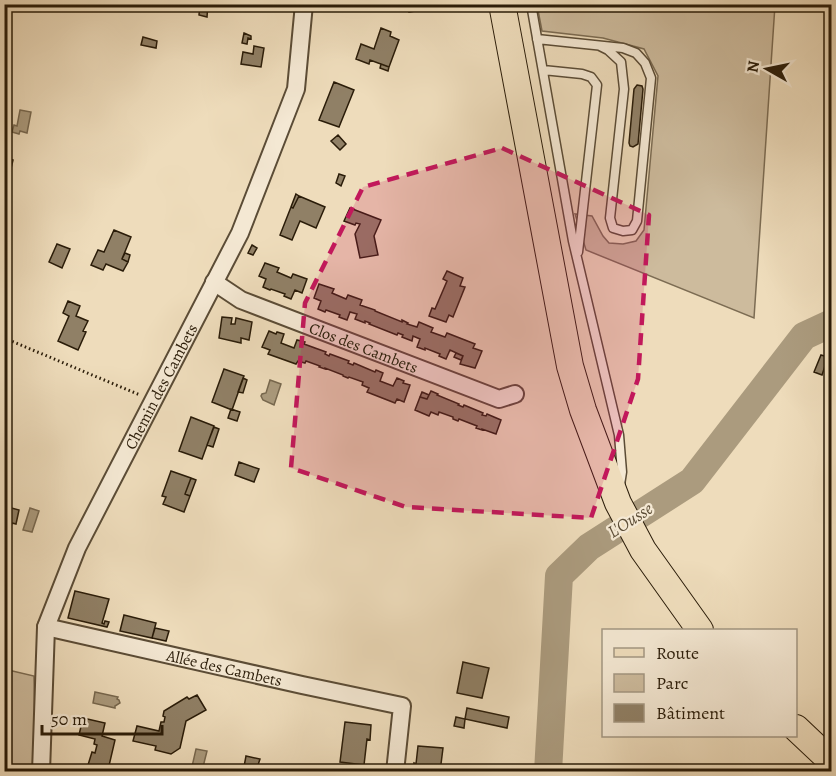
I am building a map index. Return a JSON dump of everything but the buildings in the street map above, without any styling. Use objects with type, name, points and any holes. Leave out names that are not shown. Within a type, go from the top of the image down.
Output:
[{"type":"main road","points":[[502,4],[570,366],[583,410],[620,507],[643,550],[699,629]]},
{"type":"main road","points":[[803,735],[831,756]]},
{"type":"main road","points":[[803,735],[831,762]]},
{"type":"street","name":"Chemin des Cambets","points":[[41,771],[46,627],[77,548],[240,233],[296,88],[304,4]]},
{"type":"street","name":"Clos des Cambets","points":[[214,282],[241,300],[488,395],[499,399],[515,394]]},
{"type":"street","name":"Allée des Cambets","points":[[46,627],[402,706],[395,771]]},
{"type":"lane","points":[[531,4],[577,260],[619,435],[620,507]]},
{"type":"lane","points":[[537,39],[623,48],[636,53],[645,63],[651,78],[637,221],[632,230],[623,231],[613,228],[610,218],[624,89],[621,62],[600,46]]},
{"type":"lane","points":[[543,70],[582,74],[591,77],[597,85],[577,260]]},
{"type":"path","points":[[4,339],[153,400]]},
{"type":"highlighted area","points":[[502,148],[649,215],[638,379],[591,518],[406,507],[291,468],[305,303],[363,187]]},
{"type":"green space","points":[[537,5],[775,5],[754,318],[586,250],[575,214],[592,216],[609,243],[623,244],[636,241],[644,230],[658,76],[644,49],[603,38],[542,31]]},
{"type":"green space","points":[[4,669],[34,676],[35,771],[5,771]]},
{"type":"shaded area","points":[[20,110],[31,112],[27,133],[12,132],[14,125],[17,126]]},
{"type":"shaded area","points":[[270,380],[281,384],[274,405],[263,400],[261,396],[266,393]]},
{"type":"shaded area","points":[[30,508],[39,511],[32,532],[23,530]]},
{"type":"shaded area","points":[[95,692],[118,697],[120,703],[115,708],[93,703]]},
{"type":"shaded area","points":[[196,749],[207,751],[202,771],[191,771]]},
{"type":"waterway","name":"L'Ousse","points":[[548,772],[559,576],[589,547],[692,481],[804,336],[832,323]]}]
